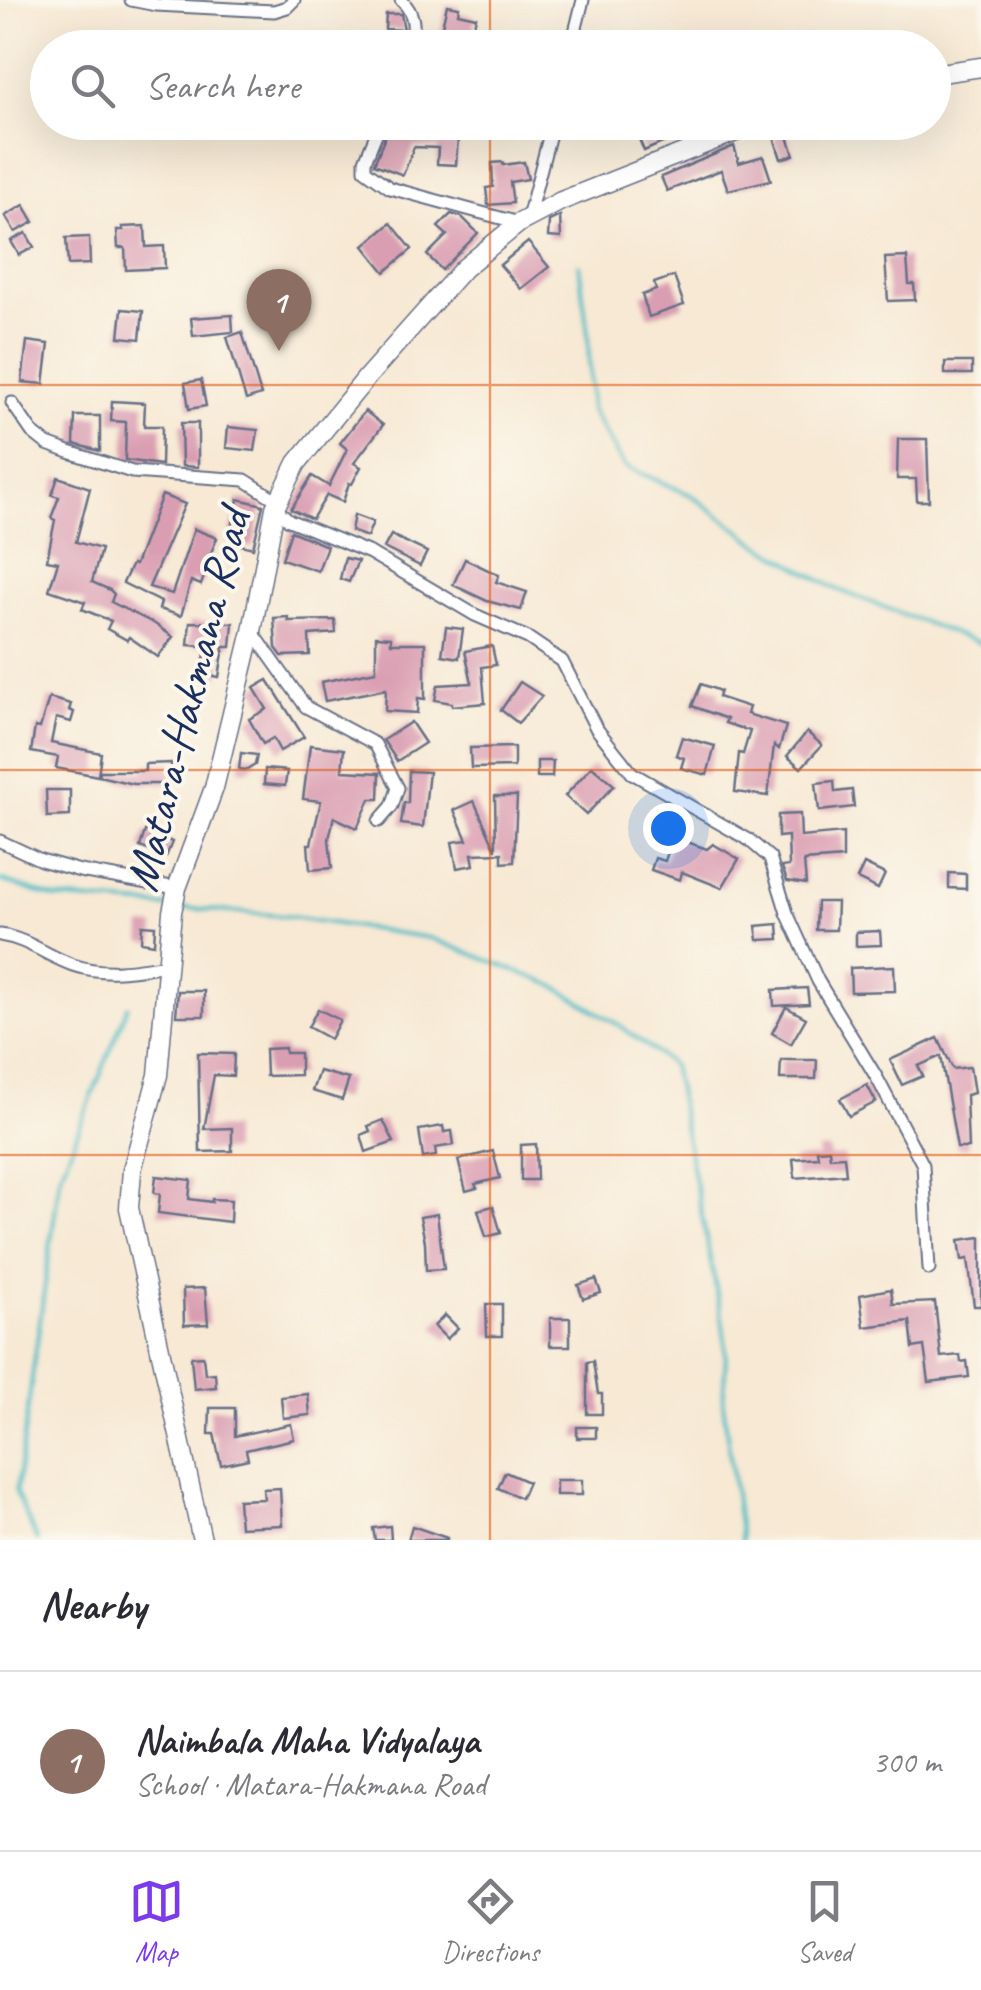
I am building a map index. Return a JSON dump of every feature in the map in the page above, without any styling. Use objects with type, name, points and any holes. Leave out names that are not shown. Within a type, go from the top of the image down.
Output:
[{"type":"main road","points":[[951,71],[981,67]]},
{"type":"main road","name":"Matara-Hakmana Road","points":[[202,1540],[129,1208],[132,1170],[158,1075],[177,888],[214,788],[252,630],[276,505],[297,463],[464,268],[524,220],[716,140]]},
{"type":"street","points":[[132,0],[156,5],[274,11],[294,0]]},
{"type":"street","points":[[401,0],[411,10],[414,30]]},
{"type":"street","points":[[576,30],[584,0]]},
{"type":"street","points":[[373,140],[364,170],[390,188],[524,220],[547,140]]},
{"type":"street","points":[[12,404],[32,432],[48,444],[132,472],[245,480],[289,520],[370,553],[475,615],[528,638],[562,661],[596,728],[632,773],[749,840],[770,858],[787,913],[818,981],[877,1078],[923,1165],[928,1269]]},
{"type":"street","points":[[252,630],[306,707],[375,744],[398,788],[392,806],[378,821]]},
{"type":"street","points":[[0,841],[42,860],[80,871],[177,888]]},
{"type":"street","points":[[0,935],[30,942],[71,965],[107,972],[167,965]]},
{"type":"building","points":[[447,5],[459,7],[458,13],[476,17],[473,30],[441,30]]},
{"type":"building","points":[[386,14],[401,14],[404,30],[385,29]]},
{"type":"building","points":[[384,140],[458,140],[456,165],[437,164],[438,148],[414,147],[403,175],[374,164]]},
{"type":"building","points":[[639,140],[669,140],[644,151]]},
{"type":"building","points":[[775,140],[789,140],[794,155],[781,159]]},
{"type":"building","points":[[734,146],[739,163],[763,156],[771,180],[728,190],[721,170],[667,191],[661,177]]},
{"type":"building","points":[[524,162],[528,179],[510,182],[513,203],[488,205],[486,188],[493,187],[492,163]]},
{"type":"building","points":[[24,205],[34,222],[15,232],[5,216]]},
{"type":"building","points":[[451,214],[462,217],[478,233],[442,270],[427,255],[447,235],[438,227]]},
{"type":"building","points":[[560,216],[561,238],[548,237],[549,221]]},
{"type":"building","points":[[391,223],[412,249],[385,272],[364,246]]},
{"type":"building","points":[[145,226],[146,247],[164,246],[165,268],[126,270],[125,248],[118,248],[117,230]]},
{"type":"building","points":[[26,233],[34,247],[19,255],[11,241]]},
{"type":"building","points":[[89,237],[90,264],[68,265],[66,238]]},
{"type":"building","points":[[528,242],[549,267],[521,289],[500,265]]},
{"type":"building","points":[[907,257],[915,300],[888,301],[885,258]]},
{"type":"building","points":[[674,276],[684,305],[649,317],[642,295],[656,290],[654,283]]},
{"type":"building","points":[[122,309],[143,311],[140,339],[119,337]]},
{"type":"building","points":[[232,315],[233,332],[193,336],[191,318]]},
{"type":"building","points":[[242,332],[261,395],[246,400],[227,337]]},
{"type":"building","points":[[27,341],[49,344],[44,384],[22,382]]},
{"type":"building","points":[[945,362],[972,362],[972,374],[945,374]]},
{"type":"building","points":[[201,380],[206,406],[189,409],[185,383]]},
{"type":"building","points":[[112,401],[145,403],[144,426],[162,426],[161,465],[125,460],[126,422],[111,421]]},
{"type":"building","points":[[365,411],[383,425],[354,463],[361,467],[349,483],[343,502],[327,495],[312,519],[291,509],[312,476],[329,486],[347,449],[340,443]]},
{"type":"building","points":[[75,416],[100,416],[100,451],[74,444]]},
{"type":"building","points":[[181,423],[198,423],[198,467],[182,466]]},
{"type":"building","points":[[228,427],[258,430],[255,451],[226,448]]},
{"type":"building","points":[[898,439],[927,439],[929,501],[917,501],[916,479],[897,479]]},
{"type":"building","points":[[58,477],[90,488],[76,542],[101,549],[92,582],[114,594],[111,602],[173,637],[158,657],[129,637],[127,640],[107,629],[111,621],[82,609],[85,602],[49,590],[58,562],[47,560],[55,520],[51,518],[59,497],[52,495]]},
{"type":"building","points":[[162,495],[185,504],[149,587],[172,594],[194,529],[217,538],[201,585],[191,581],[181,616],[159,609],[161,602],[123,583],[132,564],[135,565]]},
{"type":"building","points":[[238,499],[263,505],[253,548],[229,542]]},
{"type":"building","points":[[354,515],[373,522],[367,537],[351,531]]},
{"type":"building","points":[[291,531],[327,546],[318,571],[282,559]]},
{"type":"building","points":[[391,535],[427,552],[420,566],[384,548]]},
{"type":"building","points":[[345,558],[358,561],[349,582],[340,579]]},
{"type":"building","points":[[465,559],[499,575],[496,582],[527,592],[521,610],[487,601],[453,585]]},
{"type":"building","points":[[288,617],[288,621],[335,620],[336,633],[309,635],[310,655],[282,656],[276,648],[274,618]]},
{"type":"building","points":[[190,622],[233,623],[231,647],[224,647],[219,677],[202,674],[206,646],[188,645]]},
{"type":"building","points":[[446,627],[463,629],[459,658],[442,655]]},
{"type":"building","points":[[376,636],[391,637],[391,643],[425,643],[425,699],[418,698],[417,713],[385,711],[386,689],[325,701],[321,682],[376,671]]},
{"type":"building","points":[[492,646],[496,665],[482,667],[485,703],[452,706],[435,700],[438,685],[472,683],[465,651]]},
{"type":"building","points":[[268,680],[304,737],[280,751],[273,738],[263,744],[249,719],[267,709],[254,688]]},
{"type":"building","points":[[520,682],[542,696],[518,723],[501,710]]},
{"type":"building","points":[[701,684],[720,691],[718,697],[749,707],[747,714],[786,726],[779,749],[774,745],[768,796],[735,792],[739,753],[743,754],[750,731],[692,706]]},
{"type":"building","points":[[49,698],[71,704],[69,710],[74,712],[71,722],[56,718],[51,743],[101,753],[98,776],[56,768],[58,757],[31,752],[35,727],[40,728]]},
{"type":"building","points":[[411,722],[425,743],[397,761],[383,740]]},
{"type":"building","points":[[807,732],[822,745],[801,768],[787,756]]},
{"type":"building","points":[[682,737],[715,746],[707,775],[681,768],[684,758],[676,755]]},
{"type":"building","points":[[310,745],[344,749],[342,771],[380,773],[379,799],[370,799],[357,828],[334,817],[329,839],[332,868],[310,870],[308,844],[321,801],[303,799]]},
{"type":"building","points":[[514,747],[514,767],[471,768],[470,748]]},
{"type":"building","points":[[241,753],[257,755],[255,765],[239,769]]},
{"type":"building","points":[[537,761],[553,761],[552,777],[537,777]]},
{"type":"building","points":[[171,763],[172,784],[133,784],[99,776],[100,771],[145,771],[145,764]]},
{"type":"building","points":[[592,766],[614,785],[586,815],[565,796]]},
{"type":"building","points":[[265,769],[287,771],[285,786],[264,784]]},
{"type":"building","points":[[409,771],[429,772],[423,827],[401,824],[404,803],[408,803]]},
{"type":"building","points":[[834,781],[835,792],[852,790],[854,807],[819,811],[816,783]]},
{"type":"building","points":[[46,790],[70,790],[70,816],[47,817]]},
{"type":"building","points":[[495,796],[517,796],[514,862],[502,863],[502,853],[472,854],[474,865],[457,868],[452,842],[467,840],[454,810],[474,801],[496,850]]},
{"type":"building","points":[[800,814],[801,837],[843,833],[843,858],[804,861],[806,884],[787,881],[782,867],[789,866],[788,836],[778,837],[778,815]]},
{"type":"building","points":[[145,831],[172,842],[166,857],[140,847]]},
{"type":"building","points":[[673,837],[707,849],[713,844],[739,859],[722,888],[682,872],[680,880],[651,870],[655,858],[665,861]]},
{"type":"building","points":[[864,864],[885,874],[878,889],[857,879]]},
{"type":"building","points":[[949,873],[966,874],[966,889],[949,888]]},
{"type":"building","points":[[817,902],[837,902],[836,930],[816,930]]},
{"type":"building","points":[[778,924],[779,939],[758,940],[756,926]]},
{"type":"building","points":[[142,925],[155,926],[154,944],[141,942]]},
{"type":"building","points":[[880,931],[881,945],[856,946],[856,932]]},
{"type":"building","points":[[894,966],[895,991],[851,992],[850,968]]},
{"type":"building","points":[[807,988],[809,1004],[774,1006],[773,990]]},
{"type":"building","points":[[178,991],[204,991],[204,1016],[176,1016]]},
{"type":"building","points":[[786,1007],[806,1018],[791,1044],[772,1033]]},
{"type":"building","points":[[318,1009],[340,1020],[330,1039],[308,1027]]},
{"type":"building","points":[[938,1038],[953,1069],[970,1067],[974,1093],[966,1095],[968,1148],[957,1148],[941,1056],[918,1066],[923,1076],[902,1085],[890,1060]]},
{"type":"building","points":[[285,1048],[285,1053],[300,1053],[300,1075],[266,1076],[265,1049]]},
{"type":"building","points":[[198,1053],[234,1054],[233,1076],[214,1075],[204,1129],[232,1128],[232,1151],[200,1152]]},
{"type":"building","points":[[781,1060],[817,1060],[816,1079],[780,1079]]},
{"type":"building","points":[[319,1071],[349,1079],[342,1100],[312,1091]]},
{"type":"building","points":[[867,1085],[876,1102],[849,1116],[840,1099]]},
{"type":"building","points":[[383,1120],[394,1142],[366,1152],[361,1135],[370,1131],[368,1126]]},
{"type":"building","points":[[443,1126],[444,1132],[452,1131],[454,1145],[435,1148],[436,1156],[423,1158],[419,1130]]},
{"type":"building","points":[[536,1144],[537,1180],[521,1180],[521,1145]]},
{"type":"building","points":[[829,1149],[830,1157],[844,1156],[846,1174],[795,1178],[793,1159],[818,1157],[817,1150]]},
{"type":"building","points":[[493,1151],[500,1178],[475,1184],[477,1188],[466,1191],[458,1160]]},
{"type":"building","points":[[156,1176],[191,1180],[189,1199],[231,1200],[230,1222],[158,1213],[160,1194],[154,1193]]},
{"type":"building","points":[[493,1206],[501,1233],[486,1237],[478,1210]]},
{"type":"building","points":[[437,1214],[444,1269],[426,1270],[420,1217]]},
{"type":"building","points":[[981,1237],[981,1306],[974,1306],[968,1259],[962,1260],[959,1240]]},
{"type":"building","points":[[596,1279],[601,1293],[583,1299],[578,1285]]},
{"type":"building","points":[[205,1288],[208,1324],[184,1325],[183,1289]]},
{"type":"building","points":[[891,1289],[893,1304],[935,1302],[941,1357],[960,1355],[961,1362],[967,1361],[969,1377],[929,1382],[924,1346],[913,1348],[910,1321],[864,1327],[860,1295]]},
{"type":"building","points":[[486,1304],[502,1304],[502,1336],[487,1336]]},
{"type":"building","points":[[445,1315],[458,1328],[447,1339],[434,1326]]},
{"type":"building","points":[[550,1318],[570,1318],[570,1346],[550,1346]]},
{"type":"building","points":[[203,1356],[205,1374],[215,1373],[216,1387],[194,1389],[191,1357]]},
{"type":"building","points":[[593,1361],[598,1394],[602,1394],[602,1414],[587,1414],[587,1362]]},
{"type":"building","points":[[308,1394],[310,1415],[283,1418],[281,1397]]},
{"type":"building","points":[[210,1408],[235,1408],[235,1436],[291,1424],[294,1439],[246,1450],[248,1459],[221,1465],[214,1434],[209,1434]]},
{"type":"building","points":[[577,1427],[596,1427],[596,1438],[577,1438]]},
{"type":"building","points":[[505,1472],[528,1482],[521,1498],[498,1488]]},
{"type":"building","points":[[556,1480],[582,1480],[582,1495],[556,1495]]},
{"type":"building","points":[[280,1488],[282,1525],[240,1527],[238,1500],[264,1499],[263,1489]]},
{"type":"building","points":[[390,1526],[391,1540],[375,1540],[373,1528]]},
{"type":"building","points":[[412,1526],[447,1538],[447,1540],[408,1540]]},
{"type":"waterway","points":[[579,265],[588,334],[591,410],[624,466],[691,495],[758,544],[836,589],[981,644]]},
{"type":"waterway","points":[[0,880],[55,898],[167,907]]},
{"type":"waterway","points":[[182,908],[285,916],[430,938],[553,985],[622,1027],[672,1065],[723,1324],[723,1403],[741,1540]]},
{"type":"waterway","points":[[37,1540],[16,1493],[60,1176],[128,1006]]},
{"type":"place","name":"Naimbala Maha Vidyalaya","points":[[279,351]]}]
